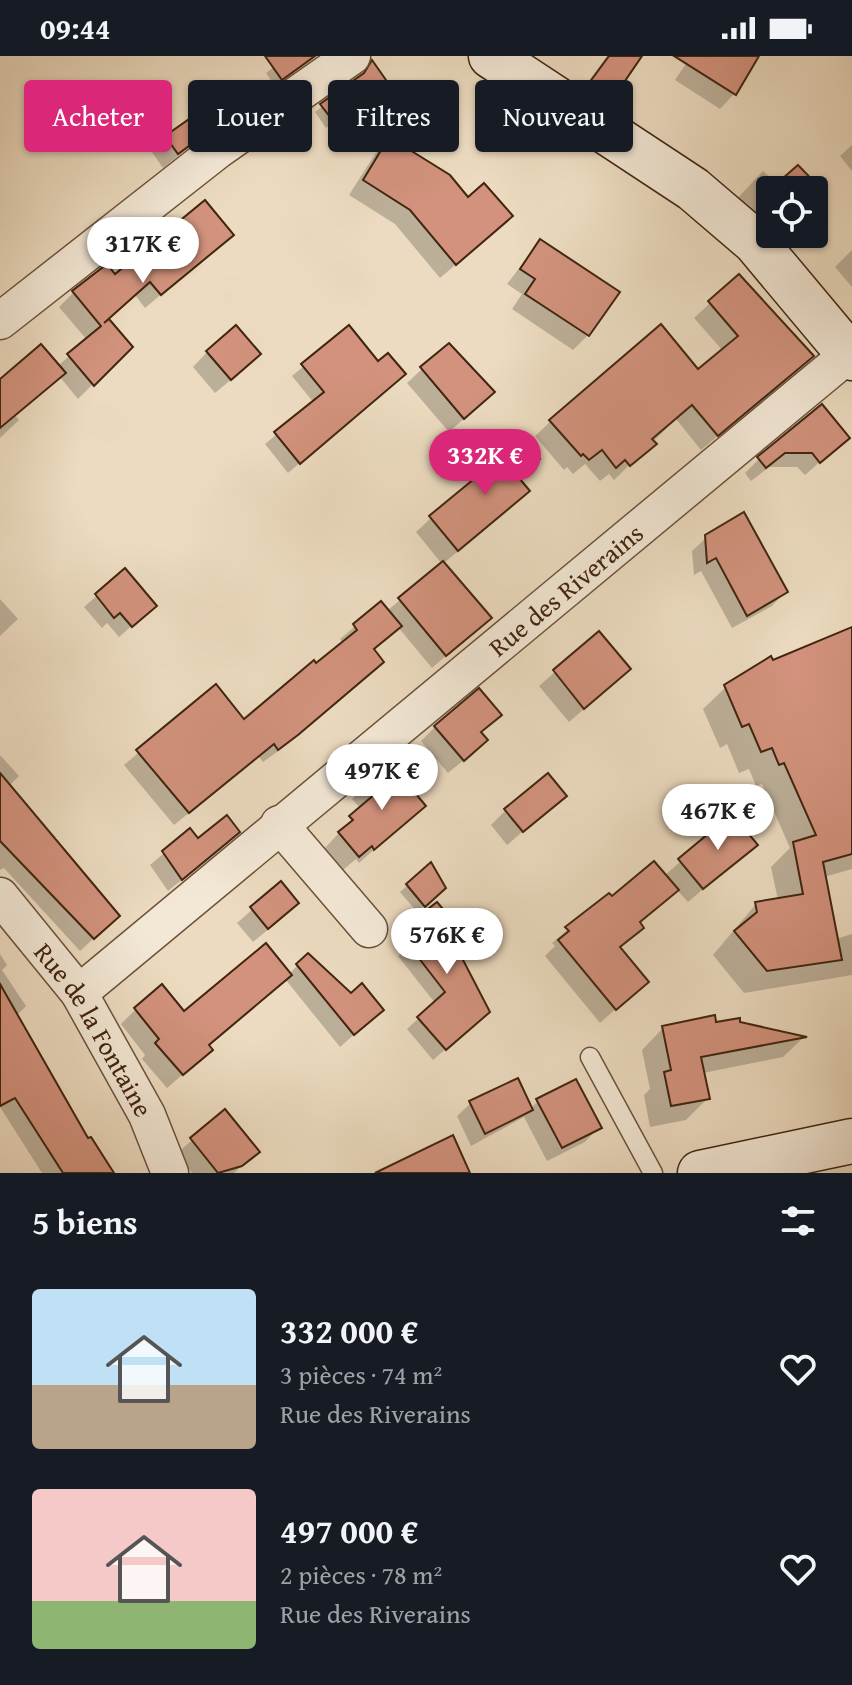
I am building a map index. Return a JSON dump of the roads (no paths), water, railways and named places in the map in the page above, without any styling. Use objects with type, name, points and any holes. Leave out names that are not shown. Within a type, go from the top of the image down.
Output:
[{"type":"street","points":[[0,321],[218,150],[352,56]]},
{"type":"street","points":[[491,56],[693,189],[755,242],[850,356]]},
{"type":"street","name":"Rue des Riverains","points":[[79,993],[279,824],[850,356]]},
{"type":"street","points":[[279,824],[369,929]]},
{"type":"street","name":"Rue de la Fontaine","points":[[0,896],[79,993],[147,1115],[170,1173]]},
{"type":"street","points":[[700,1173],[852,1141]]},
{"type":"lane","points":[[590,1057],[653,1173]]}]
